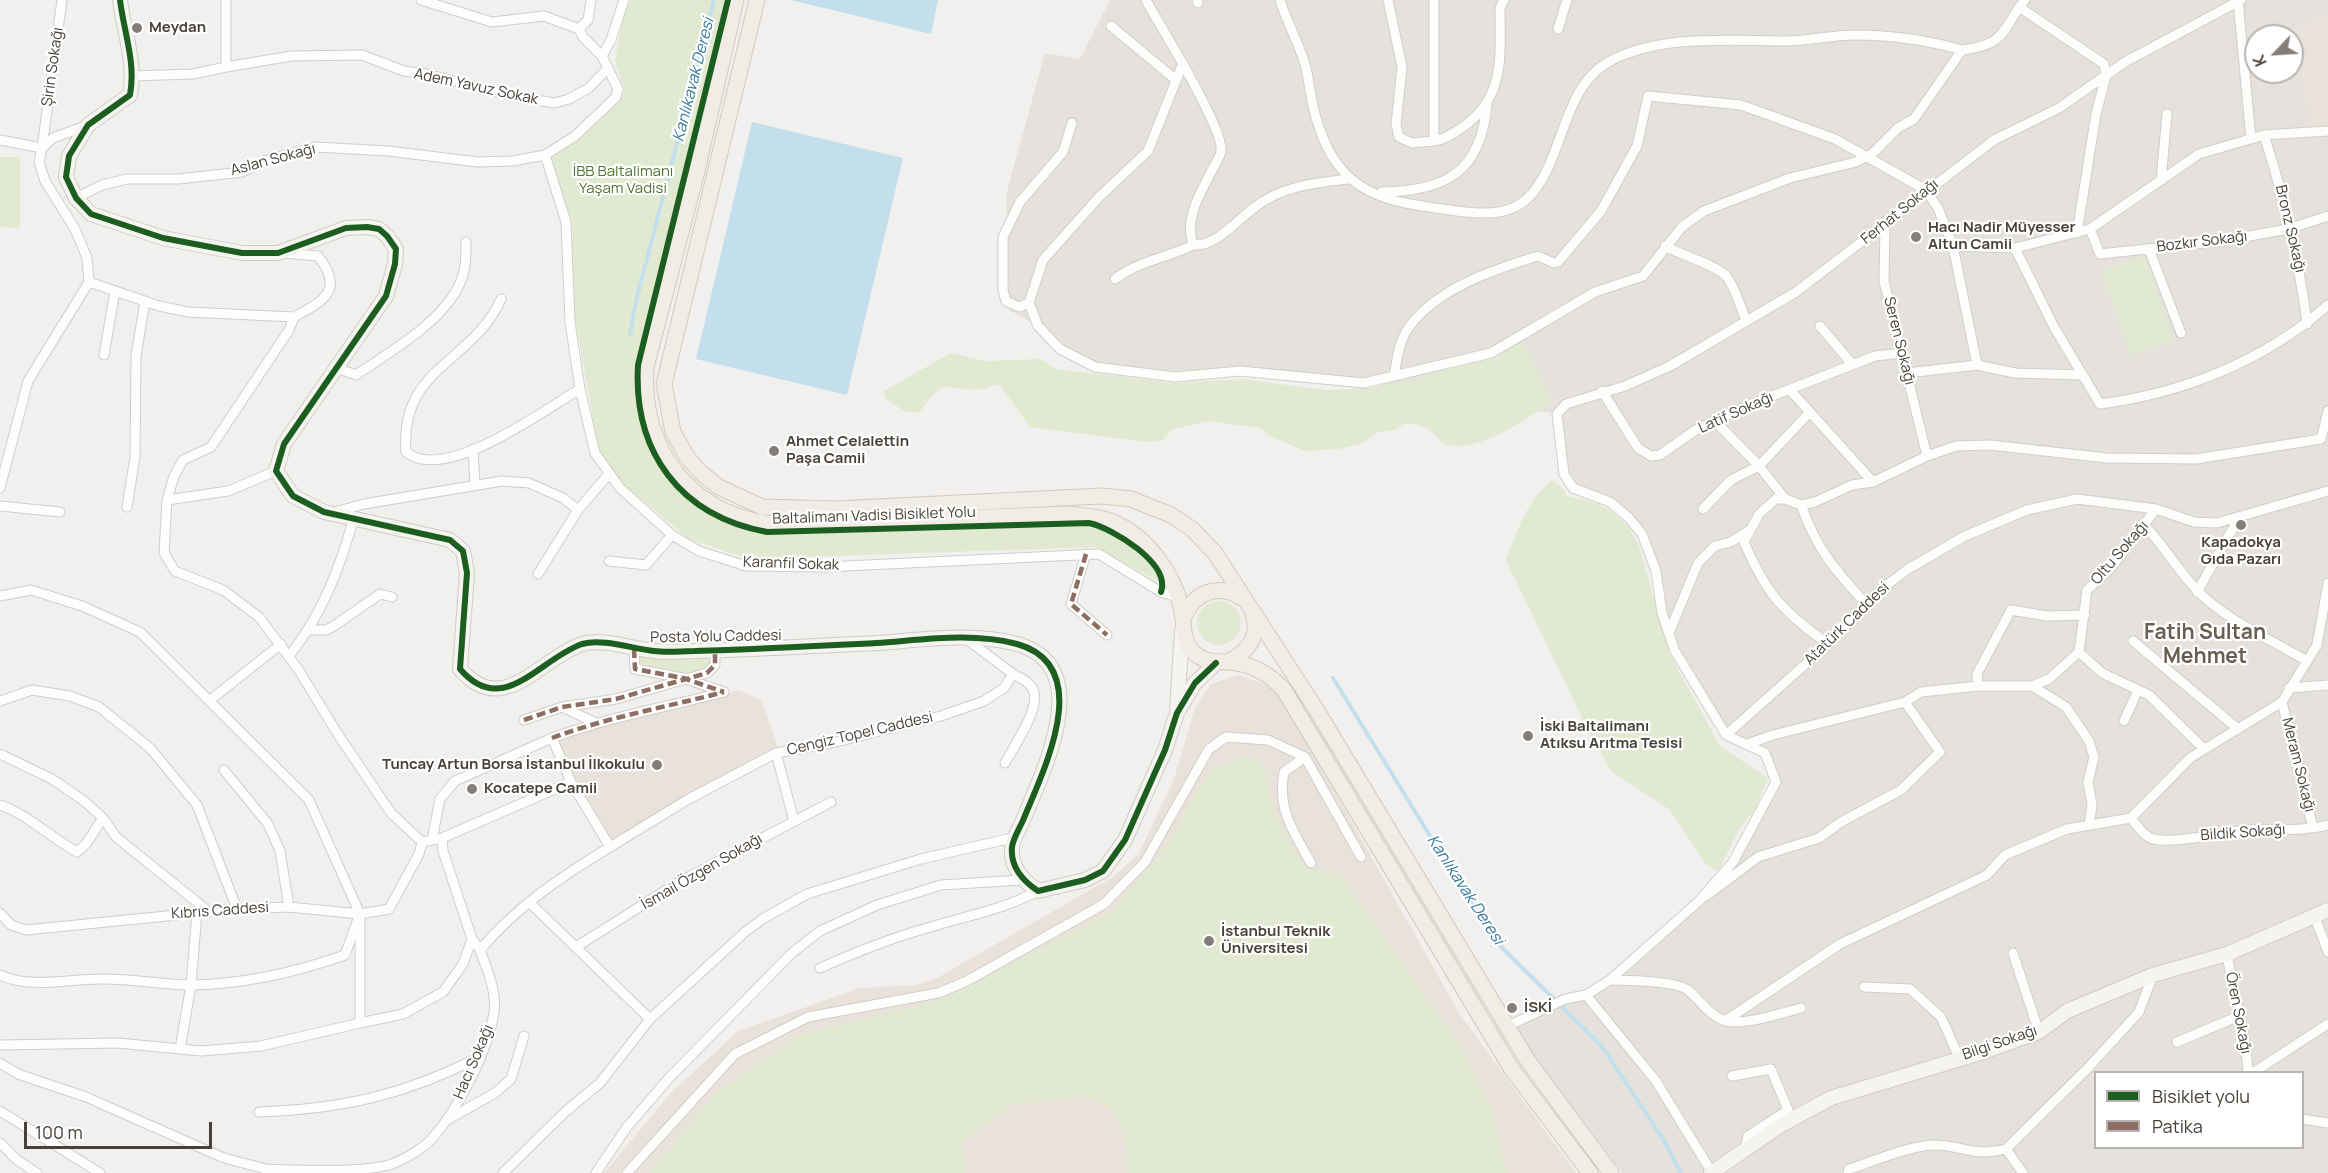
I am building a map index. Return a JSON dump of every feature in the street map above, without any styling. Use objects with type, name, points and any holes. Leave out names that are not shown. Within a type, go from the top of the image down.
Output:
[{"type":"main road","points":[[736,0],[696,175],[646,367],[645,386],[656,440],[676,473],[691,489],[720,510],[739,518],[769,524],[1069,514],[1107,520],[1124,527],[1155,554],[1177,597],[1185,639],[1197,656],[1262,671],[1284,690],[1511,1068],[1590,1173]]},
{"type":"main road","points":[[757,0],[664,384],[673,432],[693,464],[712,482],[737,498],[762,507],[866,507],[1085,496],[1131,500],[1171,515],[1201,536],[1215,553],[1316,709],[1506,1027],[1528,1061],[1611,1173]]},
{"type":"main road","points":[[1183,624],[1195,598],[1205,592],[1226,590],[1246,604],[1254,619],[1252,641],[1237,658],[1222,662]]},
{"type":"street","name":"Şirin Sokağı","points":[[62,0],[39,162],[45,181],[75,230],[87,258],[89,282]]},
{"type":"street","points":[[0,140],[42,148],[53,138],[88,125],[130,95],[133,76],[120,0]]},
{"type":"street","points":[[226,0],[226,67]]},
{"type":"street","points":[[421,0],[492,22],[544,16],[579,29],[583,37],[602,56],[618,89],[616,97],[575,136],[545,155]]},
{"type":"street","points":[[579,29],[588,20],[591,0]]},
{"type":"street","points":[[602,56],[606,51],[624,0]]},
{"type":"street","points":[[1146,0],[1183,63],[1220,138],[1221,152],[1190,215],[1189,231],[1193,244]]},
{"type":"street","points":[[1280,0],[1305,65],[1316,120],[1328,153],[1348,179],[1374,193],[1409,205],[1500,214],[1519,207],[1535,190],[1548,167],[1581,89],[1595,70],[1627,54],[1665,44],[1755,39],[1786,41],[1854,35],[1922,39],[1962,50],[1985,47],[2004,34],[2022,3],[2104,64],[2106,76],[2096,114],[2077,233]]},
{"type":"street","points":[[1388,0],[1402,67],[1396,124],[1399,137],[1412,143],[1443,140],[1475,119],[1488,104]]},
{"type":"street","points":[[1434,0],[1432,36],[1434,141]]},
{"type":"street","points":[[1374,193],[1411,192],[1437,186],[1453,178],[1463,169],[1485,130],[1488,104],[1499,74],[1500,8],[1504,0]]},
{"type":"street","points":[[1558,29],[1567,0]]},
{"type":"street","points":[[2239,0],[2251,139]]},
{"type":"street","name":"Ferhat Sokağı","points":[[1669,633],[1656,571],[1642,534],[1629,518],[1610,502],[1573,488],[1564,474],[1557,414],[1566,404],[1625,386],[1670,366],[1796,292],[1994,140],[2059,108],[2125,62],[2239,0]]},
{"type":"street","points":[[1111,26],[1176,80]]},
{"type":"street","points":[[1183,63],[1148,151],[1099,196],[1043,260],[1029,303],[1038,326],[1060,349],[1095,367],[1175,377],[1240,371],[1364,383],[1491,353],[1595,292],[1643,276],[1682,227],[1704,211],[1790,178],[1856,162],[1866,157],[1898,128],[1914,119],[1962,50]]},
{"type":"street","name":"Adem Yavuz Sokak","points":[[133,76],[193,74],[291,56],[362,55],[404,72],[426,74],[518,98],[555,103],[569,99],[589,88],[608,68]]},
{"type":"street","points":[[1394,376],[1399,347],[1409,327],[1444,295],[1485,273],[1538,256],[1554,263],[1558,262],[1601,211],[1637,146],[1648,96],[1741,105],[1835,139],[1926,190],[1938,208],[1953,246],[1977,365]]},
{"type":"street","points":[[2161,180],[2167,114]]},
{"type":"street","points":[[1029,303],[1019,307],[1006,301],[1003,290],[1003,237],[1020,202],[1063,152],[1072,123]]},
{"type":"street","points":[[0,488],[28,381],[89,282],[145,301],[188,312],[294,317],[325,300],[331,288],[329,270],[318,256],[242,253],[163,238],[91,214],[76,198],[66,177],[69,156],[88,125]]},
{"type":"street","points":[[1953,246],[2015,248],[2077,233],[2090,229],[2199,154],[2264,135],[2328,131]]},
{"type":"street","name":"Bronz Sokağı","points":[[2264,135],[2281,187],[2288,229],[2301,276],[2307,324]]},
{"type":"street","name":"Aslan Sokağı","points":[[76,198],[102,185],[127,179],[178,179],[242,172],[267,160],[316,147],[388,151],[478,162],[500,162],[545,155]]},
{"type":"street","name":"Karanfil Sokak","points":[[545,155],[566,222],[568,301],[580,389],[594,453],[608,475],[672,535],[699,551],[746,566],[824,567],[1099,554],[1161,592],[1177,597]]},
{"type":"street","points":[[1115,279],[1144,263],[1175,254],[1193,244],[1201,245],[1222,234],[1257,205],[1279,194],[1299,186],[1348,179]]},
{"type":"street","name":"Bozkır Sokağı","points":[[2090,229],[2100,254],[2222,241],[2288,229],[2328,216]]},
{"type":"street","name":"Seren Sokağı","points":[[1885,224],[1884,281],[1927,456]]},
{"type":"street","points":[[167,500],[228,491],[276,471],[284,444],[386,296],[396,264],[396,249],[387,236],[379,230],[367,227],[346,228],[278,253]]},
{"type":"street","points":[[336,368],[356,375],[439,315],[460,284],[466,263],[466,242]]},
{"type":"street","points":[[1665,246],[1684,257],[1716,267],[1726,275],[1746,320]]},
{"type":"street","points":[[2015,248],[2026,275],[2100,404],[2144,398],[2191,384],[2244,362],[2307,324],[2328,305]]},
{"type":"street","points":[[2149,249],[2181,333]]},
{"type":"street","points":[[104,355],[115,291]]},
{"type":"street","points":[[501,299],[493,317],[426,381],[414,396],[405,440],[406,452],[412,457],[430,462],[473,449],[500,438],[580,389]]},
{"type":"street","points":[[127,507],[135,457],[136,356],[145,301]]},
{"type":"street","points":[[0,1045],[118,1043],[201,1051],[261,1046],[403,1014],[443,992],[463,964],[472,939],[443,851],[432,840],[391,813],[281,644],[259,617],[223,590],[175,571],[164,554],[167,500],[174,476],[183,460],[211,447],[289,330],[294,317]]},
{"type":"street","points":[[1820,326],[1852,364]]},
{"type":"street","name":"Latif Sokağı","points":[[1602,392],[1638,448],[1651,456],[1660,455],[1697,429],[1715,421],[1852,364],[1875,356],[1903,353]]},
{"type":"street","points":[[1907,373],[1977,365],[2015,373],[2082,375]]},
{"type":"street","points":[[1790,390],[1873,482]]},
{"type":"street","points":[[1828,644],[1782,608],[1763,582],[1744,542],[1759,514],[1776,499],[1785,499],[1801,505],[1815,502],[1852,485],[1873,482],[1927,456],[1956,446],[1990,445],[2108,458],[2196,459],[2325,438],[2328,411]]},
{"type":"street","points":[[1703,509],[1731,480],[1759,466],[1810,412]]},
{"type":"street","points":[[1715,421],[1759,466],[1785,499]]},
{"type":"street","points":[[473,449],[476,485]]},
{"type":"street","name":"Posta Yolu Caddesi","points":[[276,471],[293,496],[333,513],[450,540],[463,551],[467,573],[460,669],[472,682],[489,689],[514,685],[583,644],[656,652],[965,638],[1018,644],[1043,658],[1056,675],[1060,689],[1053,743],[1012,845],[1012,852],[1022,880]]},
{"type":"street","points":[[538,574],[578,510],[608,475]]},
{"type":"street","points":[[333,513],[364,504],[502,481],[529,483],[563,498],[578,510]]},
{"type":"street","name":"Atatürk Caddesi","points":[[1726,735],[1828,644],[1866,604],[1908,569],[1942,547],[2027,510],[2076,499],[2156,509],[2194,522],[2217,523],[2328,491]]},
{"type":"street","points":[[1801,505],[1813,537],[1829,564],[1866,604]]},
{"type":"street","points":[[0,506],[60,512]]},
{"type":"street","name":"Oltu Sokağı","points":[[2079,652],[2087,590],[2109,570],[2156,509]]},
{"type":"street","points":[[289,656],[309,630],[328,593],[354,517]]},
{"type":"street","points":[[2197,592],[2239,518]]},
{"type":"street","points":[[2144,525],[2157,538],[2197,592],[2307,661]]},
{"type":"street","points":[[1506,1027],[1565,999],[1586,995],[1610,980],[1699,901],[1733,862],[1776,782],[1766,753],[1726,735],[1675,651],[1669,633],[1698,563],[1715,546],[1731,542],[1748,531]]},
{"type":"street","points":[[609,561],[646,565],[672,535]]},
{"type":"street","points":[[1086,554],[1071,604],[1107,635]]},
{"type":"street","points":[[1725,1021],[1840,944],[1987,875],[2005,855],[2067,829],[2132,818],[2190,758],[2282,702],[2324,630],[2328,583]]},
{"type":"street","points":[[0,596],[31,590],[82,606],[140,632],[309,801],[360,914],[360,1023]]},
{"type":"street","points":[[309,630],[327,630],[380,594],[392,597]]},
{"type":"street","points":[[1978,686],[1977,674],[2011,610],[2047,615],[2085,615]]},
{"type":"street","points":[[1177,713],[1183,624]]},
{"type":"street","points":[[965,638],[1013,674],[1029,683],[1034,692],[1033,710],[1005,763]]},
{"type":"street","points":[[2133,641],[2238,729]]},
{"type":"street","points":[[209,701],[281,644]]},
{"type":"street","points":[[432,840],[440,799],[455,781],[594,722],[651,711],[724,692],[683,678],[635,669],[634,649]]},
{"type":"street","points":[[524,720],[562,707],[616,699],[707,673],[715,665],[715,650]]},
{"type":"street","points":[[1747,744],[1784,732],[1905,702],[1921,692],[1978,686],[2032,686],[2049,679],[2079,652],[2102,673],[2149,695],[2204,749]]},
{"type":"street","points":[[820,968],[858,951],[924,929],[1010,906],[1038,891],[1085,880],[1103,871],[1125,840],[1165,750],[1177,713],[1195,683],[1222,662]]},
{"type":"street","name":"Cengiz Topel Caddesi","points":[[480,950],[500,926],[558,879],[687,800],[776,753],[832,743],[941,716],[984,701],[1004,688],[1013,674]]},
{"type":"street","points":[[2289,688],[2328,685]]},
{"type":"street","points":[[2032,686],[2066,707],[2089,741],[2094,757],[2088,782],[2092,805],[2089,825]]},
{"type":"street","points":[[0,701],[32,690],[70,696],[99,707],[150,748],[197,805],[237,909]]},
{"type":"street","points":[[2124,721],[2138,690]]},
{"type":"street","points":[[1699,901],[1722,887],[1758,858],[1819,837],[1841,822],[1901,790],[1940,752],[1905,702]]},
{"type":"street","name":"Meram Sokağı","points":[[2282,702],[2313,828]]},
{"type":"street","points":[[562,707],[594,722]]},
{"type":"street","points":[[627,1173],[735,1054],[808,1017],[938,993],[965,982],[1104,904],[1145,862],[1209,749],[1226,737],[1268,740],[1305,757],[1361,857]]},
{"type":"street","points":[[552,738],[571,782],[610,847]]},
{"type":"street","points":[[776,753],[795,821]]},
{"type":"street","points":[[0,754],[52,779],[103,818],[116,837],[208,911]]},
{"type":"street","points":[[1305,757],[1284,772],[1280,792],[1290,825],[1311,862]]},
{"type":"street","points":[[224,770],[268,824],[280,851],[289,907]]},
{"type":"street","points":[[432,840],[571,782]]},
{"type":"street","name":"İsmail Özgen Sokağı","points":[[576,947],[679,882],[831,802]]},
{"type":"street","points":[[0,805],[18,812],[47,835],[77,852],[86,844],[103,818]]},
{"type":"street","name":"Bildik Sokağı","points":[[2132,818],[2145,835],[2161,840],[2248,830],[2276,832],[2328,825]]},
{"type":"street","points":[[503,1173],[565,1112],[600,1083],[650,1019],[745,932],[807,894],[921,860],[1017,837]]},
{"type":"street","name":"Kıbrıs Caddesi","points":[[0,913],[11,925],[26,930],[237,909],[289,907],[360,914],[390,909],[420,854],[432,840]]},
{"type":"street","points":[[596,1173],[627,1127],[669,1078],[792,953],[820,931],[877,906],[941,885],[1022,880],[1038,891]]},
{"type":"street","points":[[529,902],[650,1019]]},
{"type":"street","name":"Bilgi Sokağı","points":[[1711,1172],[1781,1125],[1831,1098],[1959,1057],[1983,1052],[2039,1032],[2067,1011],[2153,975],[2227,954],[2328,910]]},
{"type":"street","points":[[180,1049],[190,985],[197,912]]},
{"type":"street","points":[[0,975],[36,983],[123,979],[190,985],[248,979],[345,955],[360,914]]},
{"type":"street","points":[[2315,917],[2328,952]]},
{"type":"street","name":"Hacı Sokağı","points":[[0,1063],[18,1074],[86,1097],[224,1158],[266,1171],[380,1170],[422,1147],[435,1136],[461,1096],[479,1057],[494,1012],[492,986],[480,950],[472,939]]},
{"type":"street","points":[[2013,953],[2039,1032]]},
{"type":"street","name":"Ören Sokağı","points":[[2227,954],[2246,1043],[2248,1071]]},
{"type":"street","points":[[1848,1173],[1849,1169],[1935,1145],[1984,1154],[2006,1149],[2088,1068],[2139,1012],[2153,975]]},
{"type":"street","points":[[1610,980],[1645,981],[1687,989],[1702,1006],[1725,1021],[1745,1021],[1801,1008]]},
{"type":"street","points":[[1864,987],[1910,989],[1941,1017],[1959,1057]]},
{"type":"street","points":[[1586,995],[1656,1081],[1711,1172]]},
{"type":"street","points":[[2177,1042],[2239,1016]]},
{"type":"street","points":[[2256,1071],[2328,1024]]},
{"type":"street","points":[[444,1122],[495,1093],[511,1079],[524,1036]]},
{"type":"street","points":[[259,1112],[300,1111],[357,1103],[400,1092],[444,1075],[479,1057]]},
{"type":"street","points":[[1732,1076],[1771,1069],[1788,1110],[1748,1136],[1745,1149]]},
{"type":"street","points":[[0,1111],[100,1173]]},
{"type":"street","points":[[2304,1119],[2328,1123]]},
{"type":"street","points":[[0,1143],[17,1160],[37,1173]]},
{"type":"street","points":[[2006,1149],[2023,1173]]},
{"type":"shaded area","points":[[1110,0],[2328,0],[2328,1173],[1622,1173],[1513,1029],[1586,995],[1658,936],[1733,862],[1776,782],[1765,753],[1726,735],[1675,651],[1642,534],[1610,502],[1573,488],[1564,474],[1557,414],[1364,383],[1240,371],[1175,377],[1095,367],[1060,349],[1038,326],[1009,310],[1006,195],[1045,53],[1080,59]]},
{"type":"shaded area","points":[[2328,14],[2328,126],[2312,127],[2301,84],[2304,84],[2304,24],[2302,24]]},
{"type":"shaded area","name":"İstanbul Teknik Üniversitesi","points":[[1238,675],[1260,682],[1280,694],[1459,1013],[1576,1173],[604,1173],[670,1094],[738,1031],[860,988],[917,985],[937,978],[1111,878],[1138,855],[1173,782],[1195,707],[1211,684]]},
{"type":"shaded area","name":"Tuncay Artun Borsa İstanbul İlkokulu","points":[[739,690],[762,701],[778,748],[612,842],[574,782],[555,740],[595,725],[651,714]]},
{"type":"green space","name":"İBB Baltalimanı Yaşam Vadisi","points":[[631,0],[731,0],[646,345],[643,415],[649,440],[667,473],[683,490],[746,526],[1072,520],[1087,523],[1115,532],[1138,547],[1157,570],[1164,584],[1095,547],[747,559],[689,539],[616,478],[599,452],[573,307],[572,221],[550,157],[572,144],[625,92],[615,61],[623,15]]},
{"type":"green space","points":[[0,157],[20,157],[20,228],[0,227]]},
{"type":"green space","points":[[2144,256],[2174,341],[2131,356],[2101,271]]},
{"type":"green space","points":[[1523,342],[1552,402],[1487,440],[1458,446],[1441,442],[1425,428],[1405,423],[1395,430],[1378,432],[1361,444],[1339,449],[1305,451],[1270,436],[1260,428],[1209,421],[1173,429],[1162,441],[1147,442],[1030,427],[1000,385],[983,389],[942,388],[919,413],[904,411],[885,398],[884,391],[951,353],[986,361],[1041,359],[1055,369],[1175,383],[1242,379],[1325,390],[1367,388],[1413,381],[1456,365],[1500,353]]},
{"type":"green space","points":[[1552,480],[1561,486],[1567,496],[1590,501],[1612,511],[1629,528],[1639,546],[1670,654],[1720,746],[1768,778],[1756,809],[1741,826],[1718,872],[1704,862],[1670,810],[1612,772],[1585,724],[1506,560],[1530,506],[1536,496]]},
{"type":"green space","points":[[1219,601],[1234,608],[1241,623],[1234,638],[1219,645],[1204,638],[1197,623],[1204,608]]},
{"type":"green space","points":[[713,654],[712,665],[695,672],[676,673],[637,667],[638,655]]},
{"type":"green space","name":"İstanbul Teknik Üniversitesi","points":[[1245,757],[1258,760],[1267,780],[1272,807],[1302,866],[1340,875],[1461,1047],[1490,1107],[1507,1173],[1129,1173],[1125,1135],[1109,1106],[1086,1097],[1014,1104],[961,1142],[965,1173],[650,1173],[716,1093],[800,1035],[942,1000],[1112,911],[1169,843],[1189,804],[1212,769]]},
{"type":"water","points":[[791,0],[938,0],[931,34]]},
{"type":"water","points":[[752,122],[903,158],[847,395],[696,359]]},
{"type":"waterway","name":"Kanlıkavak Deresi","points":[[630,334],[636,301],[714,0]]},
{"type":"waterway","name":"Kanlıkavak Deresi","points":[[1333,678],[1494,940],[1601,1045],[1663,1139],[1681,1173]]},
{"type":"marked path","points":[[1086,554],[1071,604],[1107,635]]},
{"type":"marked path","points":[[634,649],[635,669],[683,678],[724,692]]},
{"type":"marked path","points":[[524,720],[562,707],[616,699],[707,673],[715,665],[715,650]]},
{"type":"marked path","points":[[552,738],[616,718],[724,692]]},
{"type":"cycle path","points":[[120,0],[131,59],[130,95],[88,125],[69,156],[66,177],[76,198],[91,214],[163,238],[242,253],[278,253],[346,228],[379,229],[387,236],[396,249],[395,264],[386,296],[284,444],[276,471],[293,496],[324,512],[450,540],[463,551],[467,573],[460,669],[476,683],[491,688],[506,687],[521,681],[566,651],[590,642],[659,652],[947,638],[982,638],[1017,644],[1041,656],[1054,674],[1059,696],[1058,721],[1051,747],[1012,847],[1015,867],[1027,883],[1038,891],[1085,880],[1103,871],[1125,840],[1165,750],[1177,713],[1195,683],[1216,663]]},
{"type":"cycle path","name":"Baltalimanı Vadisi Bisiklet Yolu","points":[[728,0],[638,365],[639,396],[644,426],[654,452],[668,475],[687,495],[709,511],[736,524],[767,532],[1089,523],[1125,539],[1149,559],[1162,581],[1161,592]]},
{"type":"place","name":"Meydan","points":[[137,28]]},
{"type":"place","name":"Hacı Nadir Müyesser Altun Camii","points":[[1916,237]]},
{"type":"place","name":"Ahmet Celalettin Paşa Camii","points":[[774,451]]},
{"type":"place","name":"Kapadokya Gıda Pazarı","points":[[2241,525]]},
{"type":"place","name":"İski Baltalimanı Atıksu Arıtma Tesisi","points":[[1528,736]]},
{"type":"place","name":"Tuncay Artun Borsa İstanbul İlkokulu","points":[[657,765]]},
{"type":"place","name":"Kocatepe Camii","points":[[472,789]]},
{"type":"place","name":"İstanbul Teknik Üniversitesi","points":[[1209,941]]},
{"type":"place","name":"İSKİ","points":[[1512,1008]]},
{"type":"district","name":"Fatih Sultan Mehmet","points":[[2205,645]]}]
